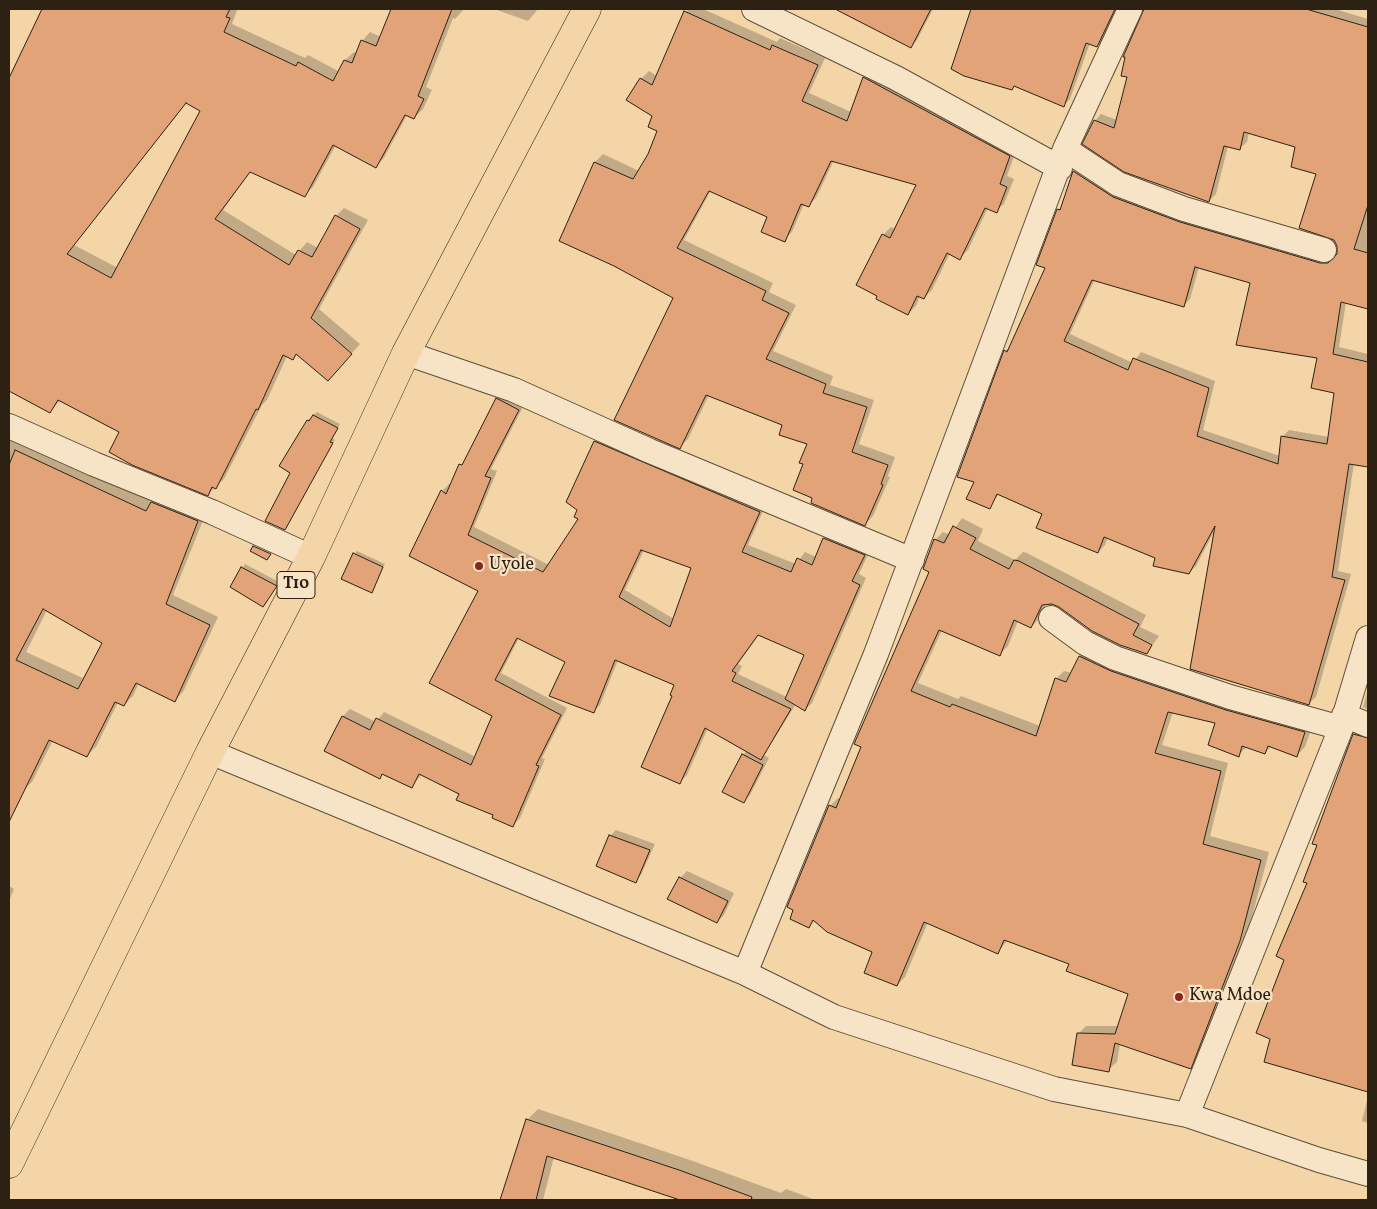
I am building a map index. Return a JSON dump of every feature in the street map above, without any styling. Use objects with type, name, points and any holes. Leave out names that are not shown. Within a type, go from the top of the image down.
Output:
[{"type":"highway","name":"T10","points":[[9,1164],[210,752],[311,557],[406,353],[587,9]]},
{"type":"street","points":[[754,9],[1062,159],[1118,184],[1184,209],[1324,250]]},
{"type":"street","points":[[745,973],[876,654],[1062,159],[1130,9]]},
{"type":"street","points":[[406,353],[514,390],[650,451],[912,560]]},
{"type":"street","points":[[9,426],[94,464],[212,512],[311,557]]},
{"type":"street","points":[[1051,618],[1085,643],[1115,658],[1230,697],[1342,722],[1368,725]]},
{"type":"street","points":[[1187,1115],[1342,722],[1368,638]]},
{"type":"street","points":[[210,752],[745,973],[834,1017],[1054,1089],[1187,1115],[1319,1160],[1368,1174]]},
{"type":"building","points":[[42,9],[230,9],[226,17],[230,18],[224,32],[296,66],[298,62],[333,81],[344,60],[352,63],[361,40],[376,46],[391,9],[452,9],[418,96],[424,99],[414,119],[405,115],[376,168],[333,145],[305,197],[250,172],[215,219],[289,265],[298,250],[312,257],[335,215],[360,229],[311,318],[352,354],[328,381],[296,354],[293,360],[283,355],[258,410],[256,409],[216,489],[212,487],[208,496],[132,465],[109,452],[119,432],[58,400],[50,413],[9,391],[9,78]],"holes":[[[186,103],[200,111],[111,278],[67,254]]]},
{"type":"building","points":[[835,9],[931,9],[911,48]]},
{"type":"building","points":[[971,9],[1115,9],[1097,47],[1086,43],[1064,107],[1014,86],[1012,90],[964,76],[951,69]]},
{"type":"building","points":[[1144,9],[1306,9],[1368,27],[1368,205],[1354,249],[1368,253],[1368,309],[1341,302],[1333,354],[1368,362],[1368,467],[1349,464],[1332,577],[1345,580],[1309,705],[1190,669],[1215,526],[1189,574],[1153,566],[1155,558],[1104,537],[1098,553],[1036,528],[1042,514],[997,494],[990,509],[966,499],[974,482],[957,477],[1004,350],[1007,352],[1045,268],[1036,265],[1057,209],[1060,210],[1073,171],[1113,197],[1180,222],[1320,263],[1328,263],[1337,254],[1337,246],[1334,240],[1299,228],[1316,174],[1291,167],[1295,147],[1244,132],[1240,150],[1224,146],[1209,202],[1124,172],[1082,144],[1094,120],[1114,128],[1127,77],[1121,76],[1125,57],[1123,57]],"holes":[[[1195,267],[1250,283],[1236,345],[1317,358],[1311,388],[1334,393],[1327,444],[1281,436],[1278,464],[1197,436],[1209,388],[1133,358],[1128,370],[1064,341],[1092,280],[1184,307]]]},
{"type":"building","points":[[684,11],[770,50],[772,45],[818,65],[802,101],[847,121],[863,77],[1010,156],[1000,184],[1007,187],[997,213],[985,208],[960,260],[947,253],[924,299],[917,296],[908,315],[876,299],[877,296],[856,285],[882,234],[890,238],[916,185],[831,161],[809,207],[801,204],[785,242],[761,232],[767,217],[709,191],[677,248],[766,291],[762,300],[789,313],[766,359],[826,384],[823,393],[867,407],[852,452],[888,465],[881,484],[883,485],[865,526],[811,503],[812,498],[793,490],[803,464],[799,463],[807,444],[779,435],[782,425],[706,395],[680,449],[614,420],[673,298],[614,266],[559,241],[594,162],[633,179],[648,154],[657,131],[648,127],[652,116],[626,100],[640,78],[652,85]]},
{"type":"building","points":[[496,398],[519,410],[485,476],[491,478],[468,535],[543,572],[578,519],[574,517],[577,510],[566,502],[594,441],[760,512],[742,552],[791,572],[797,558],[812,565],[823,538],[865,555],[852,581],[860,585],[805,711],[785,699],[804,655],[758,635],[732,671],[736,673],[732,681],[791,709],[761,760],[705,728],[680,784],[641,767],[672,696],[670,695],[674,685],[615,660],[594,713],[549,696],[565,662],[517,638],[495,680],[561,715],[536,765],[539,766],[513,827],[492,818],[493,815],[456,800],[459,794],[419,774],[412,788],[382,774],[380,779],[324,751],[342,716],[370,730],[376,718],[471,765],[492,716],[429,683],[478,591],[409,556],[441,490],[446,494],[459,464],[462,465]],"holes":[[[641,550],[691,568],[670,627],[619,597]]]},
{"type":"building","points":[[313,415],[338,428],[330,442],[333,443],[285,530],[265,521],[290,473],[279,466],[307,420],[309,421]]},
{"type":"building","points":[[15,450],[146,511],[151,502],[198,521],[166,604],[210,625],[175,702],[136,683],[124,706],[115,702],[87,757],[49,740],[9,822],[9,465]],"holes":[[[43,609],[102,643],[78,689],[16,660]]]},
{"type":"building","points":[[953,526],[976,538],[970,549],[1009,569],[1014,560],[1019,561],[1139,624],[1133,635],[1152,645],[1147,654],[1120,645],[1092,631],[1059,607],[1052,604],[1042,605],[1031,628],[1014,620],[1000,656],[939,630],[911,691],[950,707],[952,704],[1036,736],[1055,678],[1066,682],[1079,656],[1111,671],[1226,710],[1305,732],[1297,757],[1268,746],[1265,754],[1242,746],[1239,757],[1208,745],[1215,723],[1168,712],[1155,753],[1221,771],[1203,844],[1261,860],[1240,941],[1191,1069],[1115,1043],[1109,1072],[1072,1065],[1077,1033],[1115,1034],[1128,994],[1066,971],[1069,964],[1004,940],[998,954],[924,922],[897,986],[864,973],[872,952],[827,932],[813,920],[809,928],[790,919],[793,910],[787,907],[829,805],[836,808],[861,747],[854,744],[929,572],[923,569],[934,539],[944,543]]},
{"type":"building","points":[[253,546],[271,554],[267,560],[250,551]]},
{"type":"building","points":[[353,553],[383,567],[372,593],[341,579]]},
{"type":"building","points":[[241,567],[277,586],[263,607],[230,587]]},
{"type":"building","points":[[1353,734],[1368,738],[1368,1092],[1264,1062],[1270,1039],[1256,1033],[1284,960],[1276,956],[1307,883],[1303,882],[1317,845],[1312,844]]},
{"type":"building","points":[[742,754],[763,765],[744,803],[722,792]]},
{"type":"building","points":[[609,835],[650,850],[636,883],[596,866]]},
{"type":"building","points":[[679,877],[728,901],[717,923],[667,899]]},
{"type":"building","points":[[526,1119],[679,1170],[752,1197],[751,1200],[680,1200],[547,1156],[536,1200],[500,1200]]},
{"type":"place","name":"Uyole","points":[[479,566]]},
{"type":"place","name":"Kwa Mdoe","points":[[1179,997]]}]
